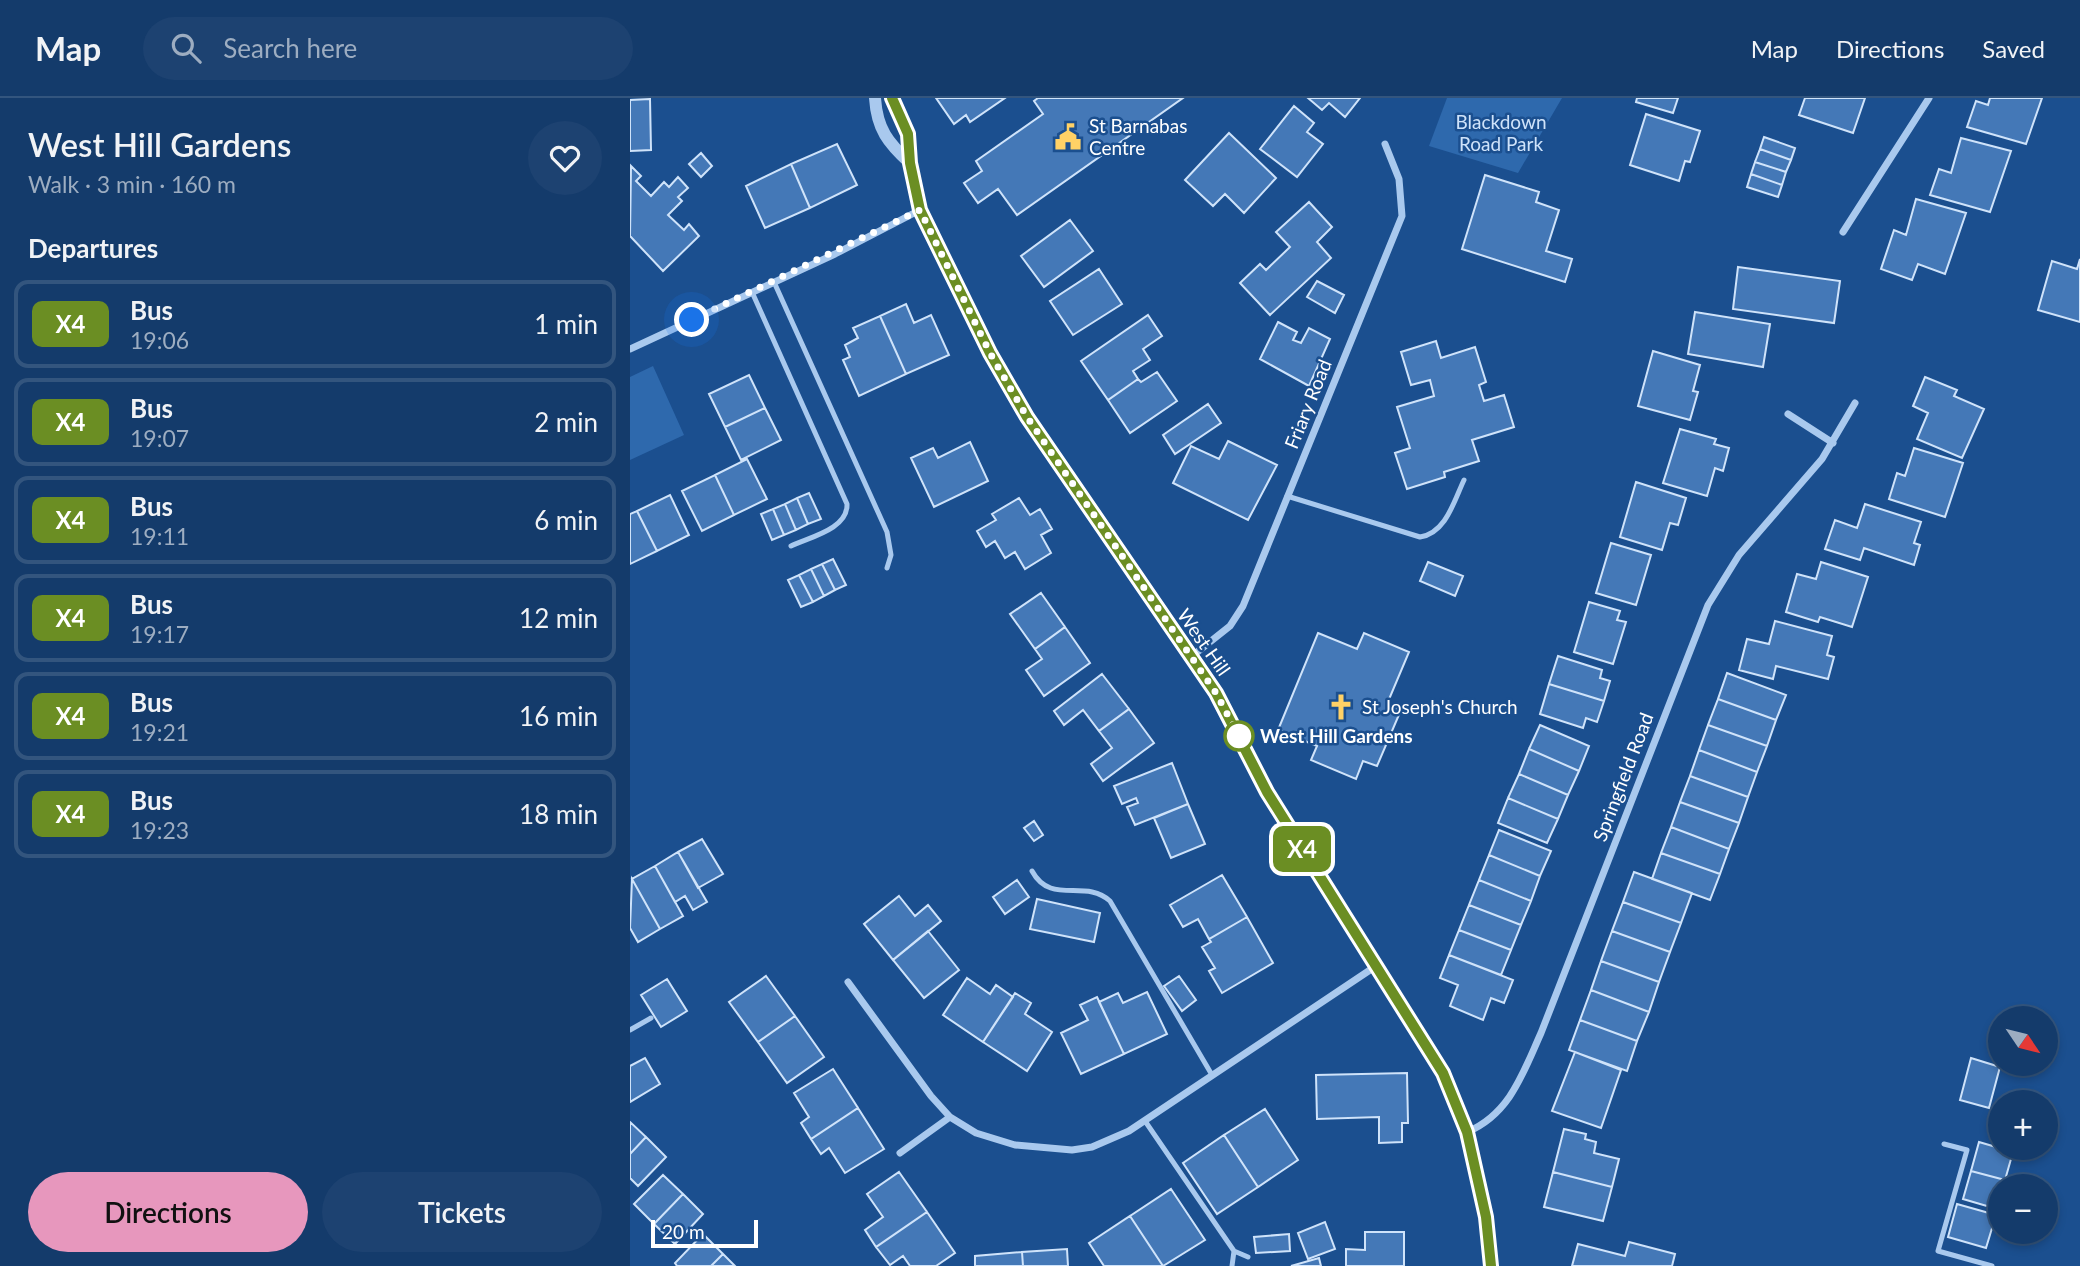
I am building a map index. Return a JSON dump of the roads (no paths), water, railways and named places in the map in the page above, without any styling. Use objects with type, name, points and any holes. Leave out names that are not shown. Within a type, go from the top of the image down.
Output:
[{"type":"street","points":[[875,98],[876,115],[888,144],[910,163]]},
{"type":"street","name":"West Hill","points":[[892,98],[908,134],[910,163],[920,210],[990,353],[1027,417],[1226,709],[1272,801],[1443,1073],[1467,1132],[1486,1217],[1491,1266]]},
{"type":"street","points":[[1843,232],[1929,98]]},
{"type":"street","name":"Friary Road","points":[[1191,657],[1230,626],[1243,606],[1402,216],[1399,179],[1385,144]]},
{"type":"street","points":[[630,349],[920,210]]},
{"type":"street","name":"Springfield Road","points":[[1467,1132],[1500,1112],[1515,1089],[1537,1043],[1704,613],[1739,555],[1833,443],[1854,403]]},
{"type":"street","points":[[1788,414],[1833,443]]},
{"type":"street","points":[[848,982],[931,1096],[950,1117],[976,1133],[1000,1142],[1059,1150],[1092,1147],[1145,1121],[1376,966]]},
{"type":"street","points":[[900,1153],[950,1117]]},
{"type":"lane","points":[[774,282],[887,532],[891,555],[887,568]]},
{"type":"lane","points":[[752,292],[847,504],[848,511],[837,525],[791,546]]},
{"type":"lane","points":[[1287,496],[1419,537],[1431,534],[1443,522],[1464,480]]},
{"type":"lane","points":[[1032,871],[1038,883],[1048,889],[1096,892],[1110,901],[1212,1075]]},
{"type":"lane","points":[[630,1030],[651,1018]]},
{"type":"lane","points":[[1145,1121],[1234,1251],[1248,1256]]},
{"type":"lane","points":[[1944,1144],[1967,1150],[1938,1251],[1992,1266]]},
{"type":"lane","points":[[1232,1266],[1234,1251]]},
{"type":"place","name":"St Barnabas Centre","points":[[1068,137]]},
{"type":"place","name":"St Joseph's Church","points":[[1341,707]]},
{"type":"place","name":"West Hill Gardens","points":[[1239,736]]},
{"type":"park label","name":"Blackdown Road Park","points":[[1501,133]]}]
